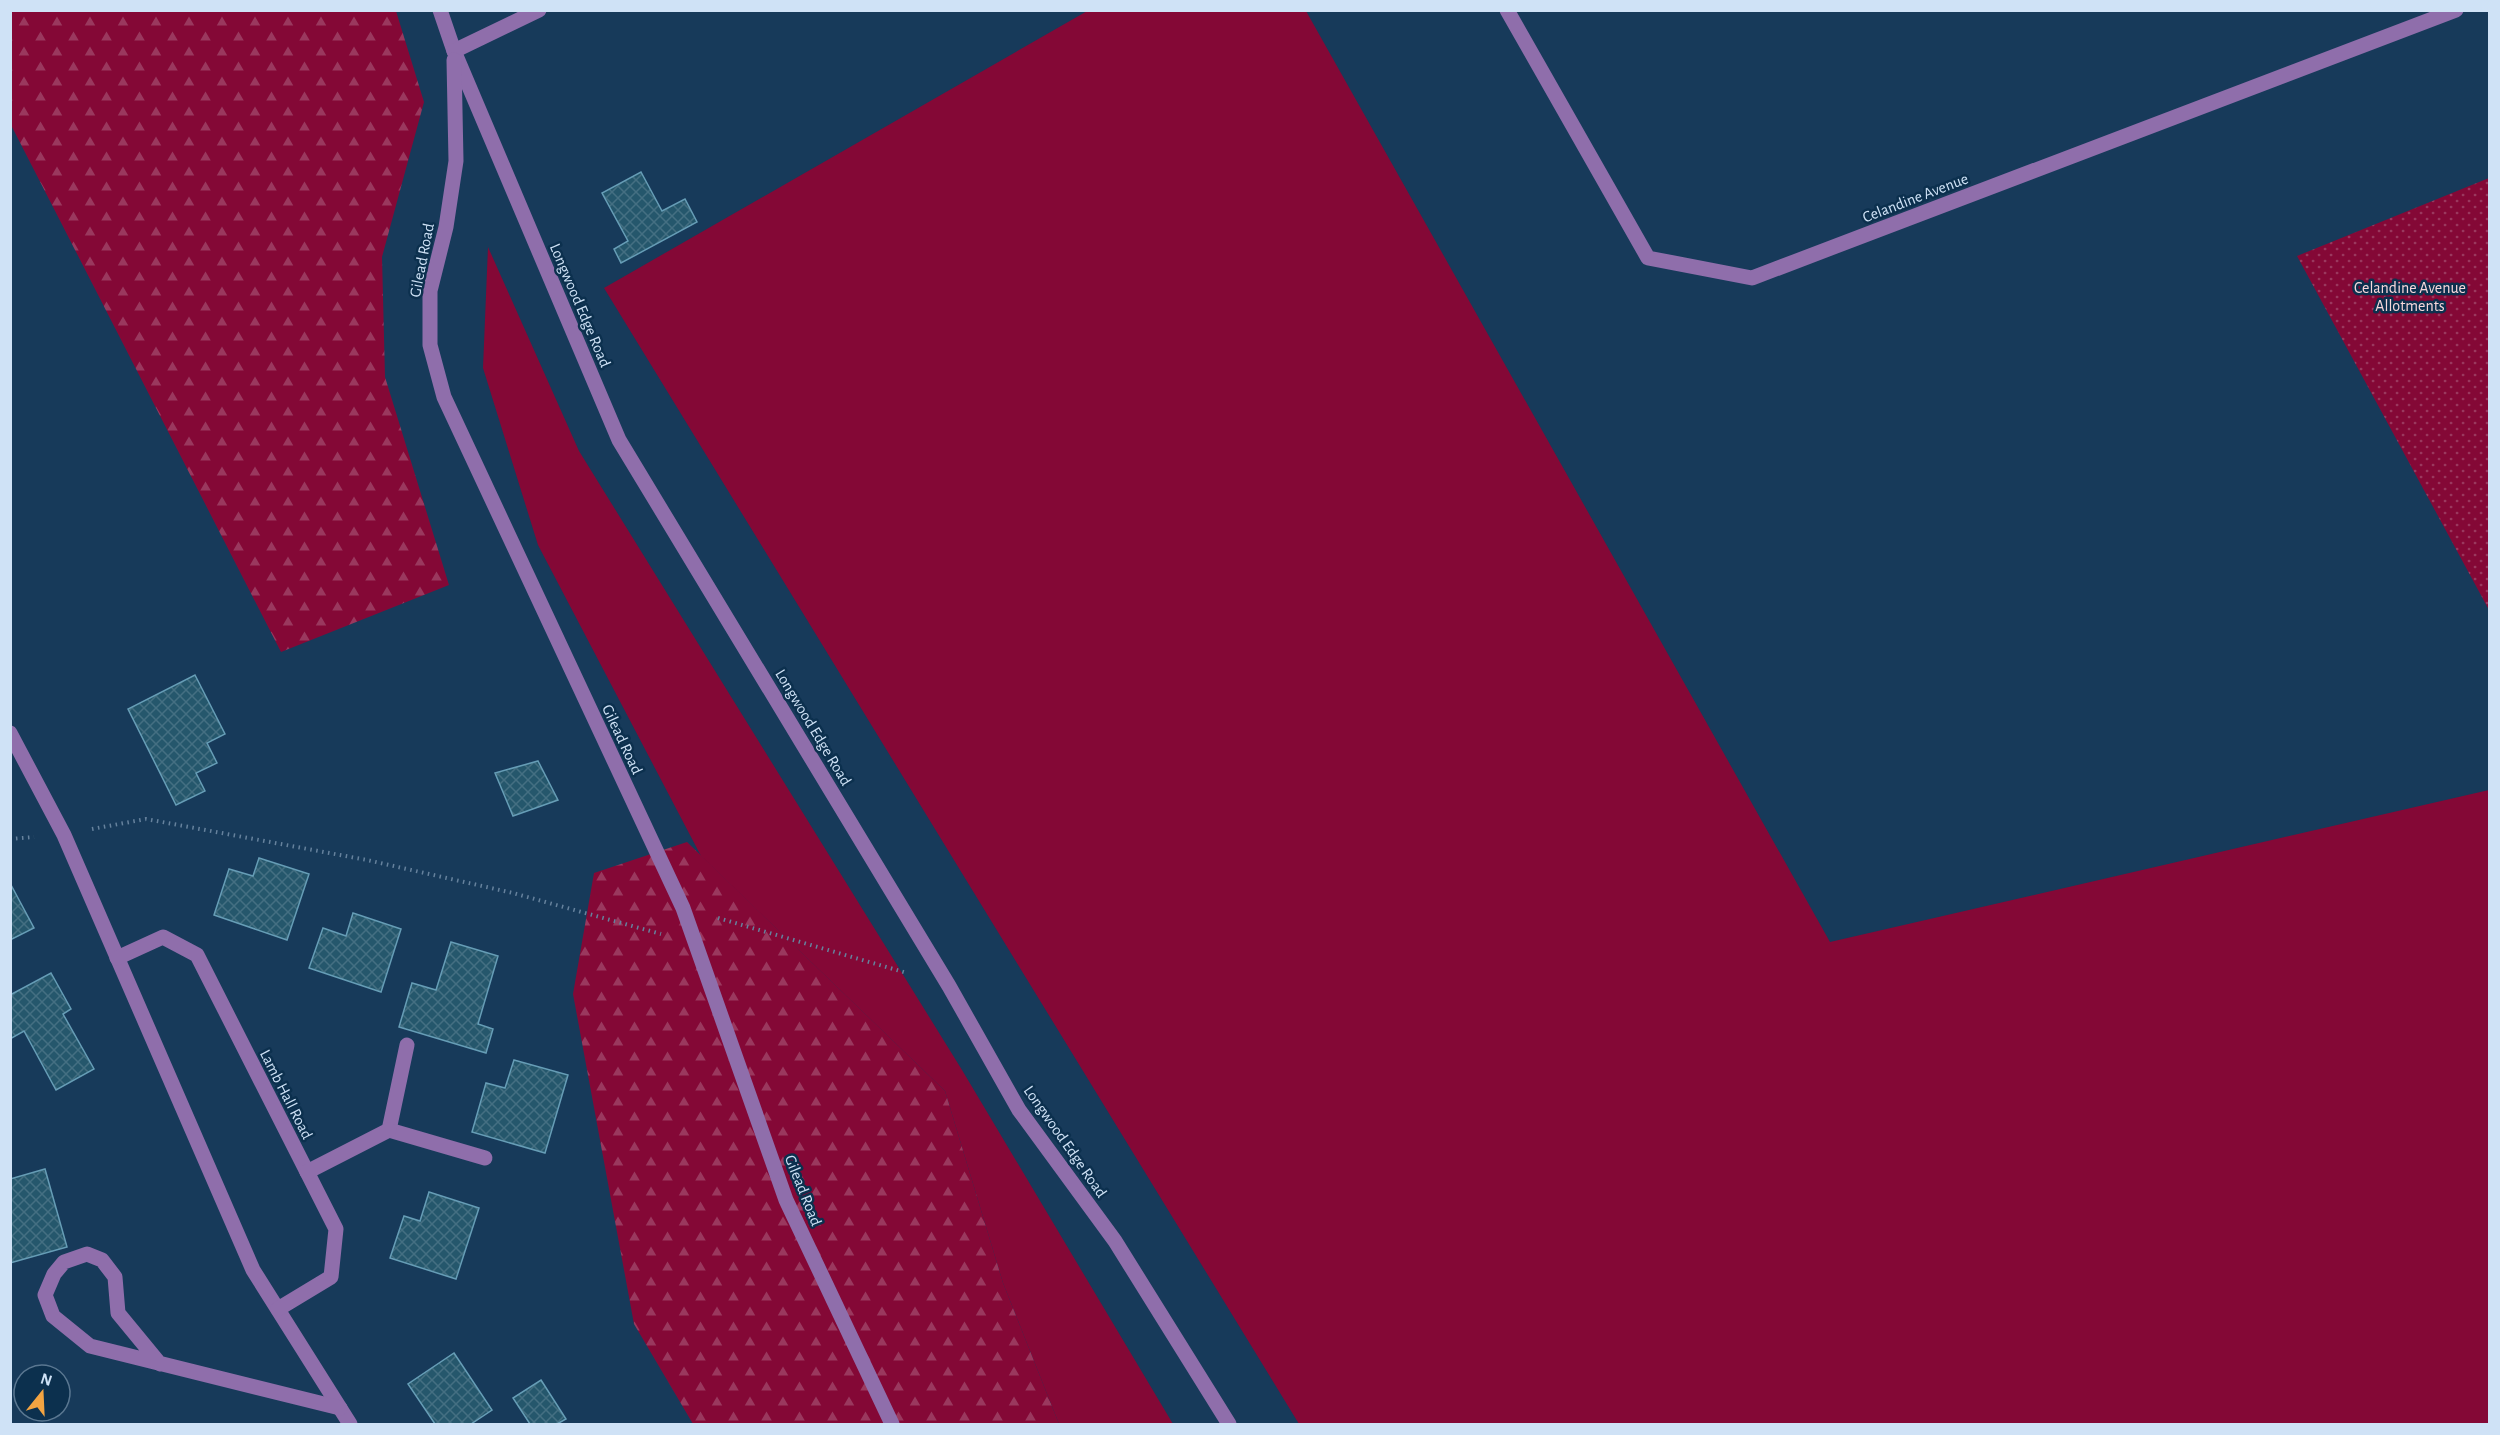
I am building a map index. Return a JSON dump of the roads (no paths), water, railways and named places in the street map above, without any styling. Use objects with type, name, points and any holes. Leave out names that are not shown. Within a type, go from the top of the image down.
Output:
[{"type":"street","name":"Longwood Edge Road","points":[[440,10],[454,51],[620,440],[949,986],[1020,1110],[1115,1241],[1229,1425]]},
{"type":"street","points":[[454,51],[539,10]]},
{"type":"street","name":"Celandine Avenue","points":[[1508,10],[1648,258],[1752,278],[2456,10]]},
{"type":"street","name":"Gilead Road","points":[[454,51],[456,161],[446,227],[430,291],[429,345],[444,397],[683,908],[786,1200],[892,1425]]},
{"type":"street","points":[[10,733],[64,835],[253,1270],[350,1425]]},
{"type":"street","name":"Lamb Hall Road","points":[[117,958],[163,937],[197,955],[336,1229],[332,1277],[278,1309]]},
{"type":"street","points":[[388,1130],[407,1046]]},
{"type":"street","points":[[307,1172],[388,1130],[485,1158]]},
{"type":"street","points":[[160,1364],[118,1313],[115,1277],[102,1260],[87,1254],[64,1262],[54,1274],[45,1295],[54,1316],[90,1346],[160,1364],[340,1408]]},
{"type":"park label","name":"Celandine Avenue Allotments","points":[[2410,296]]}]
